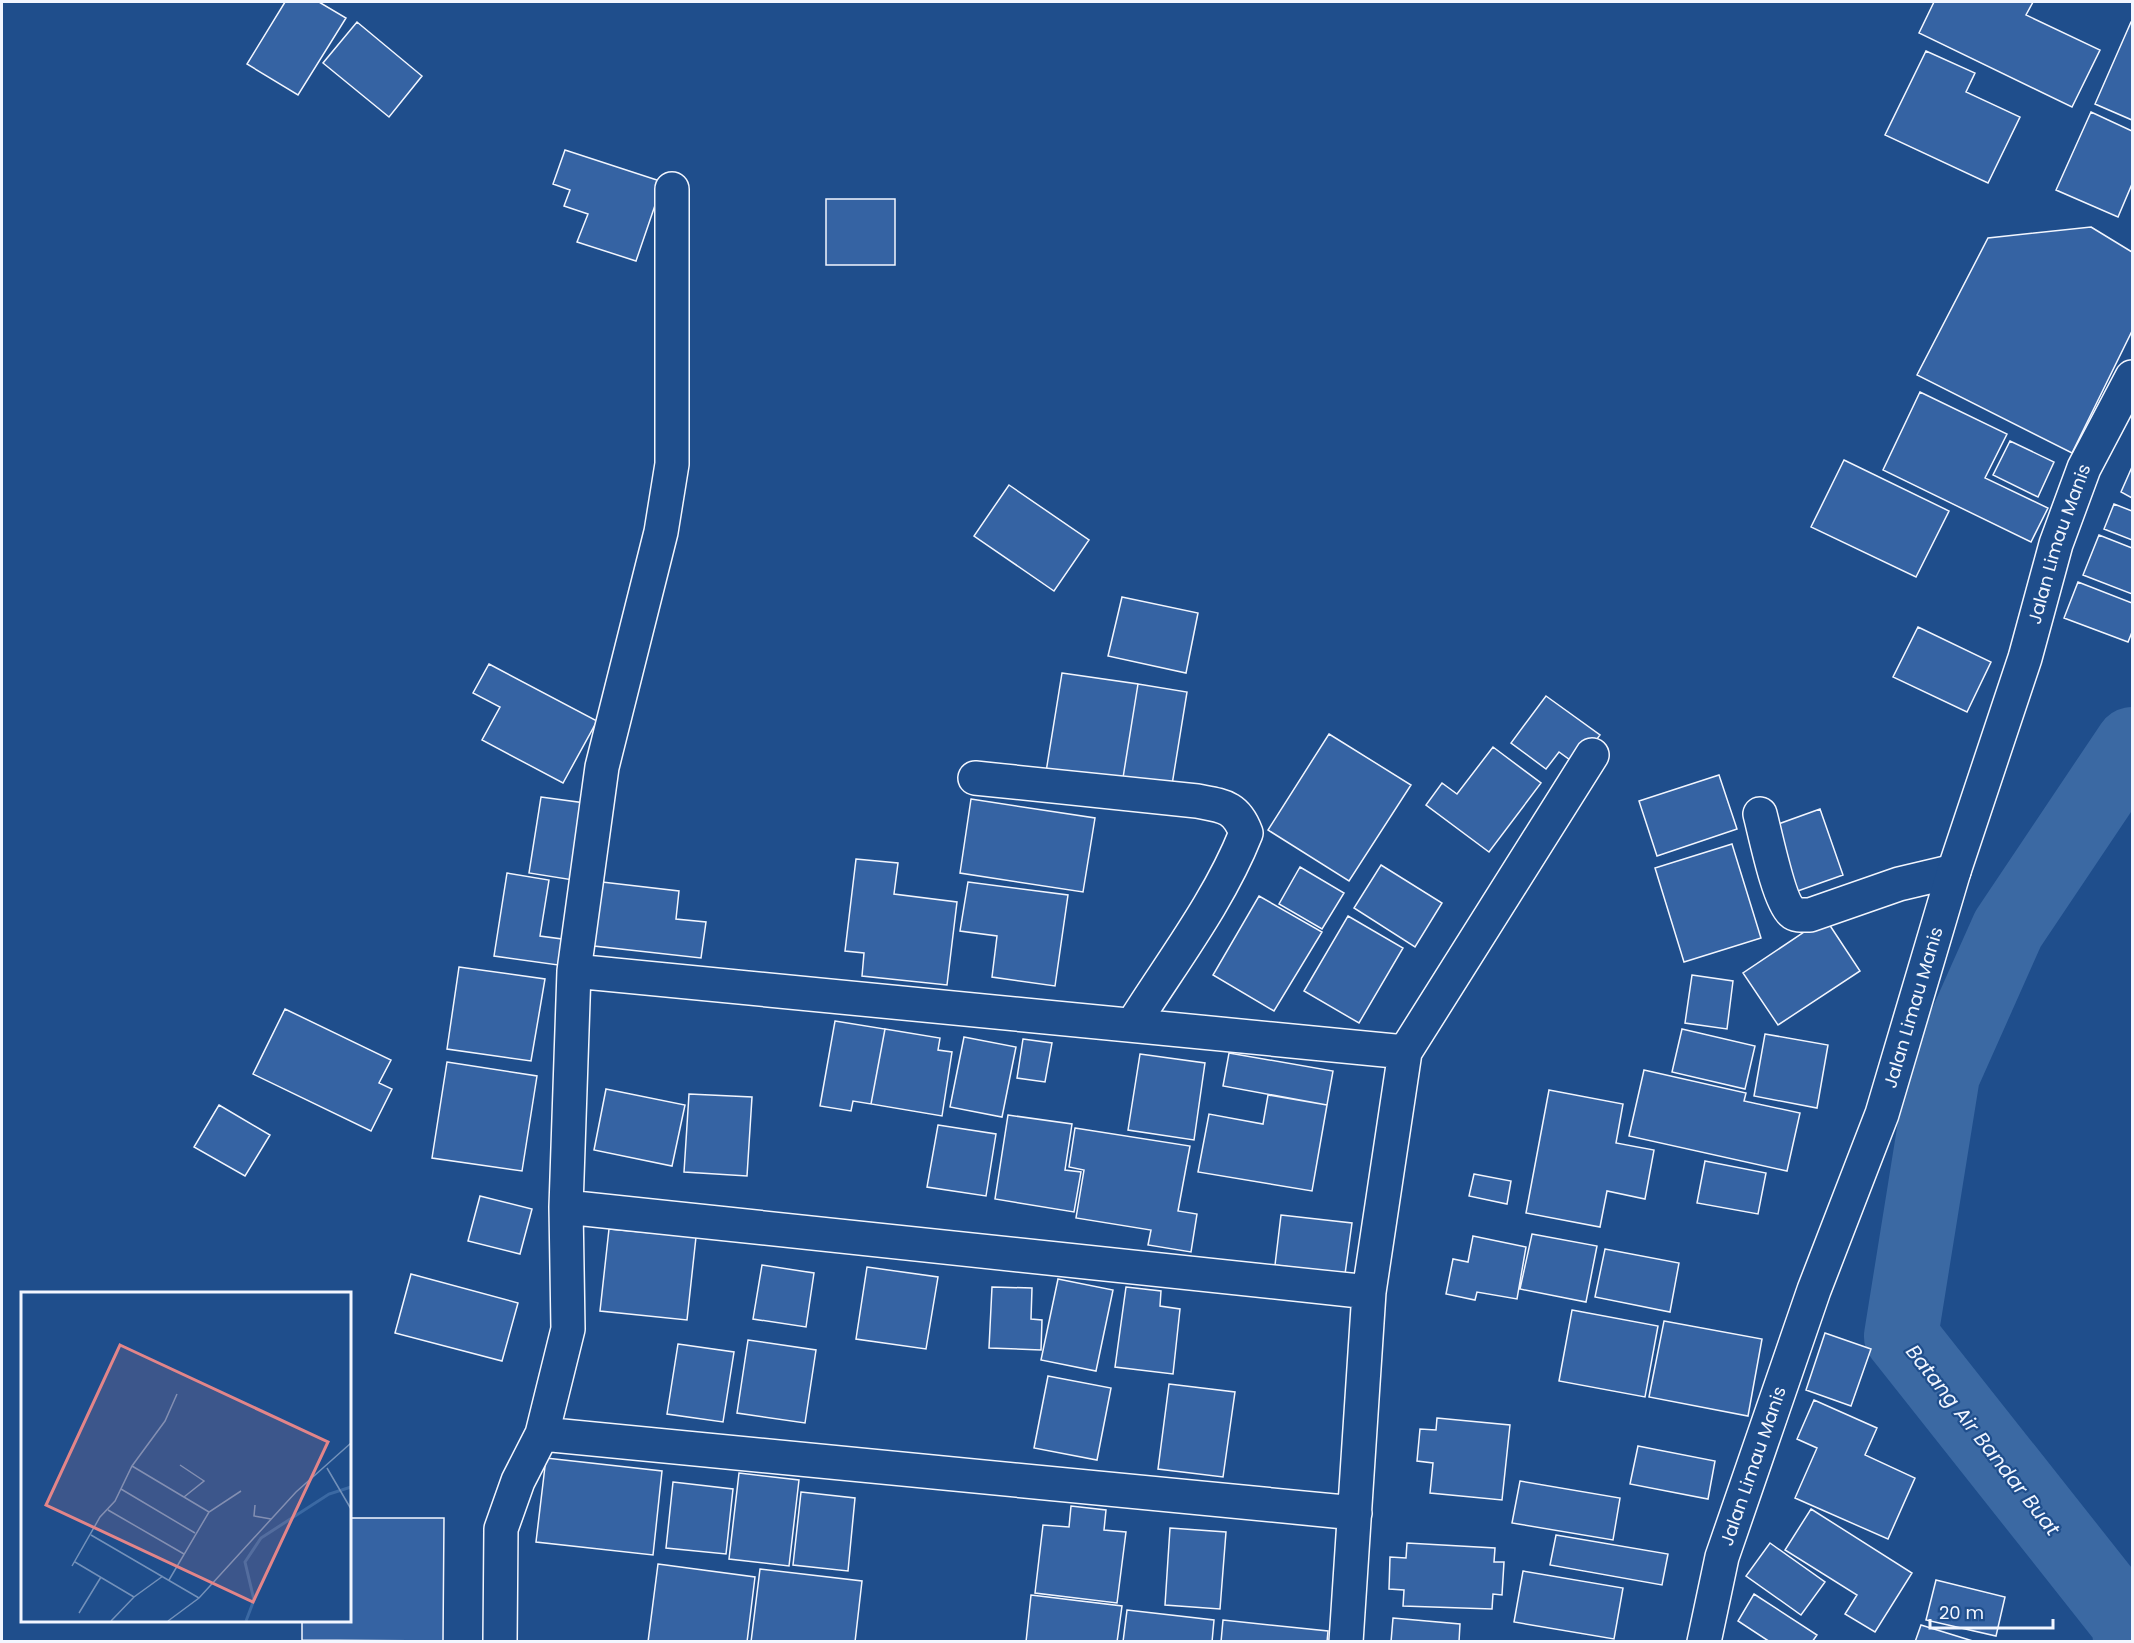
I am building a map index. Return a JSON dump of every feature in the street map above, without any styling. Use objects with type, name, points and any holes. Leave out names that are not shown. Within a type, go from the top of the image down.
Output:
[{"type":"street","points":[[500,1641],[501,1529],[518,1481],[542,1434],[568,1329],[566,1207],[574,971],[602,768],[661,532],[672,464],[672,189]]},
{"type":"street","name":"Jalan Limau Manis","points":[[1704,1641],[1722,1557],[1814,1290],[1882,1114],[1954,871],[2021,669],[2056,544],[2084,468],[2133,377]]},
{"type":"street","points":[[1346,1641],[1370,1292],[1405,1052],[1592,754]]},
{"type":"street","points":[[975,778],[1197,801],[1224,806],[1241,819],[1246,833],[1241,846],[1211,902],[1133,1024]]},
{"type":"street","points":[[1760,814],[1782,896],[1791,912],[1798,915],[1810,915],[1899,884],[1954,871]]},
{"type":"street","points":[[574,971],[1405,1052]]},
{"type":"street","points":[[566,1207],[1370,1292]]},
{"type":"street","points":[[542,1434],[1355,1514]]},
{"type":"building","points":[[285,2],[319,2],[346,18],[298,95],[247,64]]},
{"type":"building","points":[[1934,2],[2033,2],[2026,15],[2100,50],[2072,107],[1919,33]]},
{"type":"building","points":[[357,22],[422,76],[389,117],[323,63]]},
{"type":"building","points":[[2132,22],[2132,120],[2095,104]]},
{"type":"building","points":[[1926,51],[1975,73],[1966,92],[2020,117],[1988,183],[1885,135]]},
{"type":"building","points":[[2091,112],[2132,131],[2132,184],[2118,217],[2056,190]]},
{"type":"building","points":[[565,150],[663,182],[636,261],[577,242],[588,214],[564,206],[570,190],[553,184]]},
{"type":"building","points":[[826,199],[895,199],[895,265],[826,265]]},
{"type":"building","points":[[2091,227],[2132,252],[2132,331],[2072,453],[1917,375],[1988,238]]},
{"type":"building","points":[[1920,392],[2007,434],[1985,478],[2048,508],[2031,542],[1883,470]]},
{"type":"building","points":[[2010,441],[2054,462],[2038,497],[1993,475]]},
{"type":"building","points":[[1844,460],[1949,511],[1916,577],[1811,527]]},
{"type":"building","points":[[2132,467],[2132,498],[2121,492]]},
{"type":"building","points":[[1009,485],[1089,540],[1054,591],[974,536]]},
{"type":"building","points":[[2114,504],[2132,511],[2132,540],[2104,529]]},
{"type":"building","points":[[2099,535],[2132,548],[2132,594],[2083,575]]},
{"type":"building","points":[[2078,582],[2132,603],[2132,632],[2128,642],[2064,618]]},
{"type":"building","points":[[1122,597],[1198,613],[1186,673],[1108,656]]},
{"type":"building","points":[[1918,627],[1991,662],[1967,712],[1893,677]]},
{"type":"building","points":[[489,664],[597,721],[563,783],[482,740],[500,707],[473,693]]},
{"type":"building","points":[[1062,673],[1138,684],[1122,784],[1046,772]]},
{"type":"building","points":[[1138,684],[1187,692],[1171,791],[1122,784]]},
{"type":"building","points":[[1546,696],[1600,735],[1577,765],[1559,752],[1546,769],[1511,743]]},
{"type":"building","points":[[1329,734],[1411,785],[1349,881],[1268,830]]},
{"type":"building","points":[[1493,747],[1541,783],[1489,852],[1426,805],[1442,783],[1457,794]]},
{"type":"building","points":[[1719,775],[1737,829],[1657,856],[1639,801]]},
{"type":"building","points":[[541,797],[585,803],[573,880],[529,873]]},
{"type":"building","points":[[971,799],[1095,818],[1083,892],[960,873]]},
{"type":"building","points":[[1820,809],[1843,875],[1792,893],[1770,827]]},
{"type":"building","points":[[1732,844],[1761,938],[1684,962],[1655,868]]},
{"type":"building","points":[[856,859],[898,863],[894,894],[957,902],[947,985],[862,976],[864,953],[845,951]]},
{"type":"building","points":[[1381,865],[1442,903],[1415,947],[1354,908]]},
{"type":"building","points":[[1300,867],[1344,893],[1322,929],[1279,904]]},
{"type":"building","points":[[507,873],[549,880],[540,936],[562,939],[558,965],[494,956]]},
{"type":"building","points":[[602,882],[679,891],[676,919],[706,922],[701,958],[594,946]]},
{"type":"building","points":[[968,882],[1068,895],[1055,986],[992,977],[997,936],[960,931]]},
{"type":"building","points":[[1259,896],[1322,932],[1274,1011],[1213,975]]},
{"type":"building","points":[[1348,916],[1403,948],[1359,1023],[1304,991]]},
{"type":"building","points":[[1825,918],[1860,971],[1778,1025],[1743,973]]},
{"type":"building","points":[[459,967],[545,979],[531,1061],[447,1049]]},
{"type":"building","points":[[1692,975],[1733,981],[1727,1029],[1685,1023]]},
{"type":"building","points":[[285,1009],[391,1060],[379,1083],[392,1089],[371,1131],[253,1074]]},
{"type":"building","points":[[835,1021],[885,1029],[871,1104],[853,1101],[851,1111],[820,1106]]},
{"type":"building","points":[[885,1029],[940,1038],[938,1050],[952,1052],[942,1116],[871,1104]]},
{"type":"building","points":[[1682,1029],[1755,1046],[1745,1089],[1672,1072]]},
{"type":"building","points":[[1765,1034],[1828,1045],[1817,1108],[1754,1096]]},
{"type":"building","points":[[964,1037],[1016,1047],[1002,1117],[950,1107]]},
{"type":"building","points":[[1023,1039],[1052,1043],[1045,1082],[1017,1078]]},
{"type":"building","points":[[1229,1053],[1333,1071],[1327,1105],[1223,1086]]},
{"type":"building","points":[[1140,1054],[1205,1063],[1194,1140],[1128,1130]]},
{"type":"building","points":[[447,1062],[537,1076],[522,1171],[432,1158]]},
{"type":"building","points":[[1644,1070],[1746,1093],[1744,1101],[1800,1113],[1787,1171],[1629,1136]]},
{"type":"building","points":[[606,1089],[685,1105],[672,1166],[594,1150]]},
{"type":"building","points":[[1549,1090],[1623,1104],[1616,1143],[1654,1150],[1645,1199],[1607,1191],[1600,1227],[1526,1213]]},
{"type":"building","points":[[689,1094],[752,1097],[747,1176],[684,1172]]},
{"type":"building","points":[[1268,1095],[1327,1105],[1312,1191],[1198,1172],[1209,1114],[1263,1124]]},
{"type":"building","points":[[219,1105],[270,1135],[245,1176],[194,1147]]},
{"type":"building","points":[[1008,1115],[1072,1124],[1065,1170],[1081,1172],[1074,1212],[995,1199]]},
{"type":"building","points":[[938,1125],[996,1134],[986,1196],[927,1187]]},
{"type":"building","points":[[1075,1128],[1190,1146],[1178,1211],[1197,1214],[1191,1252],[1148,1245],[1151,1230],[1076,1218],[1084,1170],[1069,1167]]},
{"type":"building","points":[[1705,1161],[1766,1173],[1758,1214],[1697,1203]]},
{"type":"building","points":[[1474,1174],[1511,1181],[1507,1204],[1469,1196]]},
{"type":"building","points":[[480,1196],[532,1209],[520,1254],[468,1241]]},
{"type":"building","points":[[1281,1215],[1352,1223],[1345,1274],[1275,1265]]},
{"type":"building","points":[[609,1229],[696,1237],[687,1320],[600,1311]]},
{"type":"building","points":[[1532,1234],[1597,1246],[1586,1302],[1520,1289]]},
{"type":"building","points":[[1473,1236],[1526,1247],[1517,1299],[1477,1292],[1475,1300],[1446,1294],[1453,1259],[1468,1262]]},
{"type":"building","points":[[1605,1249],[1679,1263],[1670,1312],[1595,1297]]},
{"type":"building","points":[[762,1265],[814,1273],[806,1327],[753,1319]]},
{"type":"building","points":[[867,1267],[938,1277],[926,1349],[856,1339]]},
{"type":"building","points":[[411,1274],[518,1303],[502,1361],[395,1333]]},
{"type":"building","points":[[1058,1279],[1113,1290],[1096,1371],[1041,1360]]},
{"type":"building","points":[[992,1287],[1032,1288],[1031,1319],[1042,1320],[1041,1350],[989,1348]]},
{"type":"building","points":[[1126,1287],[1161,1291],[1160,1306],[1180,1309],[1173,1374],[1115,1367]]},
{"type":"building","points":[[1572,1310],[1658,1326],[1645,1397],[1559,1381]]},
{"type":"building","points":[[1664,1321],[1762,1339],[1748,1416],[1649,1397]]},
{"type":"building","points":[[1825,1333],[1871,1349],[1851,1406],[1806,1390]]},
{"type":"building","points":[[748,1340],[816,1350],[805,1423],[737,1413]]},
{"type":"building","points":[[678,1344],[734,1352],[723,1422],[667,1414]]},
{"type":"building","points":[[1048,1376],[1111,1388],[1097,1460],[1034,1448]]},
{"type":"building","points":[[1169,1384],[1235,1392],[1223,1477],[1158,1469]]},
{"type":"building","points":[[1814,1400],[1877,1428],[1865,1455],[1915,1478],[1888,1539],[1795,1498],[1817,1448],[1797,1439]]},
{"type":"building","points":[[1437,1418],[1510,1425],[1502,1500],[1430,1493],[1433,1463],[1417,1461],[1420,1429],[1436,1430]]},
{"type":"building","points":[[1638,1446],[1715,1461],[1708,1499],[1630,1484]]},
{"type":"building","points":[[546,1458],[662,1471],[653,1555],[536,1542]]},
{"type":"building","points":[[739,1473],[799,1480],[789,1566],[729,1559]]},
{"type":"building","points":[[1520,1481],[1620,1498],[1613,1540],[1512,1523]]},
{"type":"building","points":[[673,1482],[733,1489],[726,1554],[666,1548]]},
{"type":"building","points":[[801,1492],[855,1498],[848,1571],[793,1565]]},
{"type":"building","points":[[1071,1506],[1106,1510],[1104,1530],[1126,1532],[1117,1603],[1035,1593],[1043,1525],[1069,1527]]},
{"type":"building","points":[[1811,1509],[1912,1573],[1875,1632],[1845,1614],[1857,1595],[1785,1550]]},
{"type":"building","points":[[351,1518],[444,1518],[443,1641],[302,1640],[302,1622],[351,1622]]},
{"type":"building","points":[[1170,1528],[1226,1532],[1220,1609],[1165,1605]]},
{"type":"building","points":[[1556,1535],[1668,1554],[1662,1585],[1550,1565]]},
{"type":"building","points":[[1407,1543],[1495,1548],[1494,1562],[1504,1562],[1502,1595],[1493,1594],[1492,1609],[1403,1606],[1404,1590],[1389,1589],[1390,1557],[1406,1558]]},
{"type":"building","points":[[1770,1543],[1825,1582],[1801,1615],[1746,1576]]},
{"type":"building","points":[[658,1564],[755,1577],[747,1642],[648,1642]]},
{"type":"building","points":[[760,1569],[862,1581],[855,1642],[751,1642]]},
{"type":"building","points":[[1523,1571],[1623,1588],[1614,1639],[1514,1622]]},
{"type":"building","points":[[1936,1580],[2005,1597],[1996,1636],[1926,1620]]},
{"type":"building","points":[[1754,1594],[1817,1635],[1812,1642],[1770,1642],[1738,1621]]},
{"type":"building","points":[[1031,1595],[1122,1606],[1117,1642],[1026,1642]]},
{"type":"building","points":[[1127,1610],[1214,1620],[1212,1642],[1123,1642]]},
{"type":"building","points":[[1393,1618],[1460,1624],[1459,1642],[1391,1642]]},
{"type":"building","points":[[1223,1620],[1328,1631],[1327,1642],[1221,1642]]},
{"type":"building","points":[[1921,1625],[1976,1642],[1915,1642]]},
{"type":"waterway","name":"Batang Air Bandar Buat","points":[[2130,1642],[2129,1624],[1901,1336],[1943,1075],[2008,929],[2132,744]]}]
